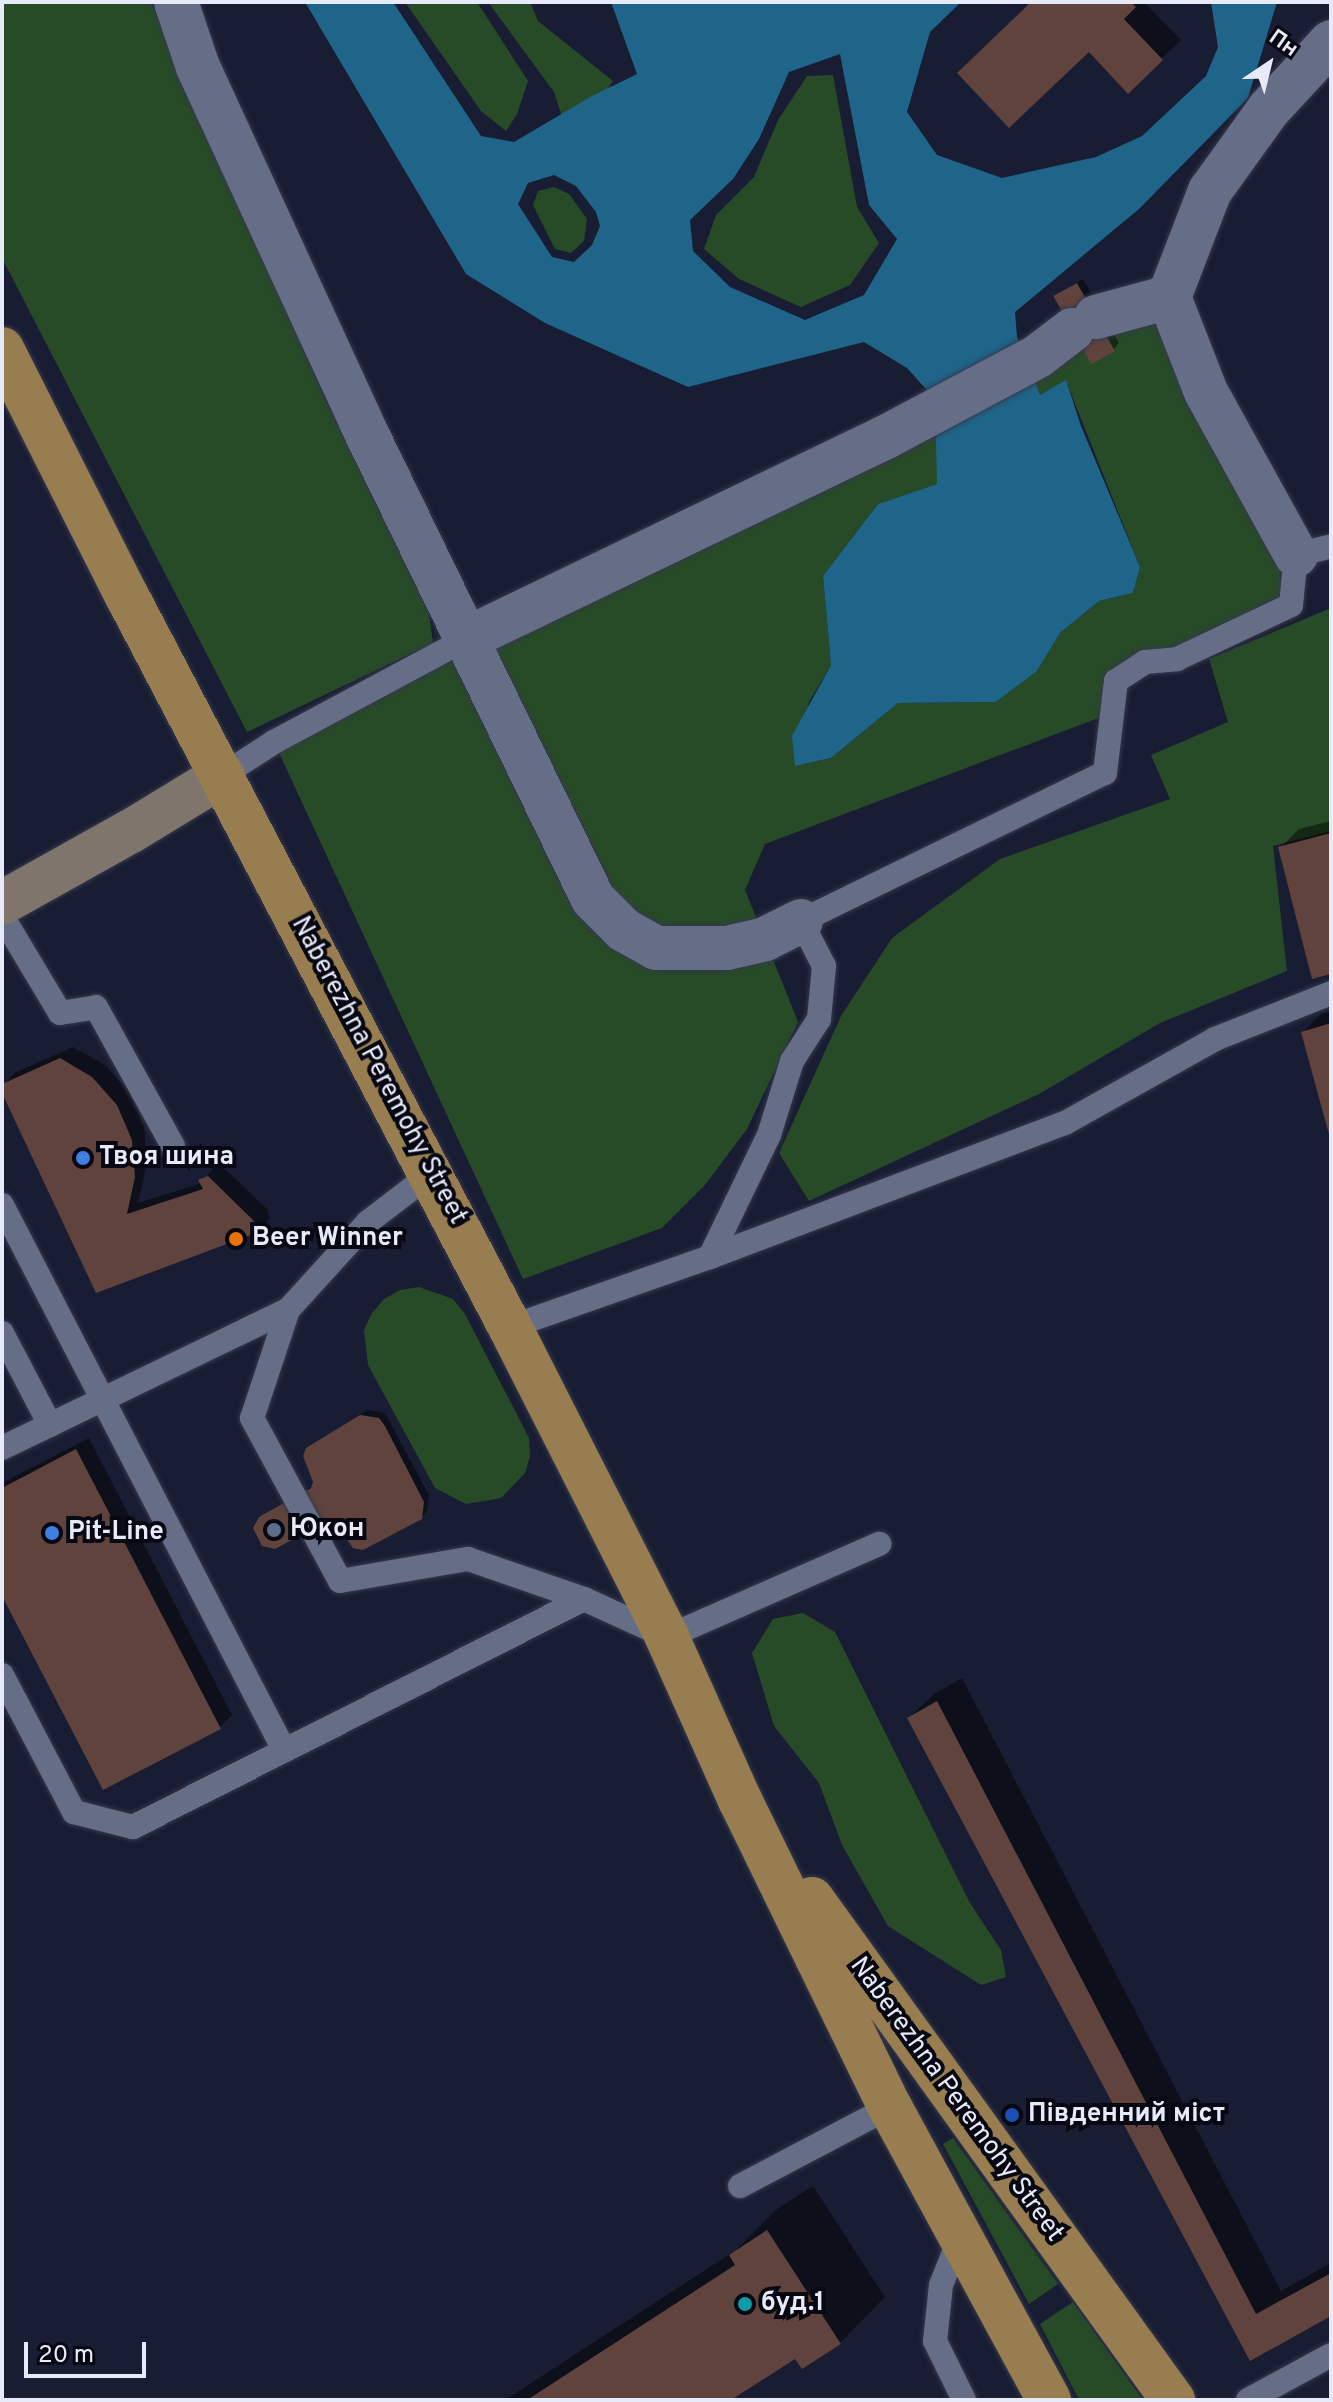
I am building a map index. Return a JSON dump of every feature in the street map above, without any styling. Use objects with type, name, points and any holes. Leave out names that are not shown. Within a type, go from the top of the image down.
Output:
[{"type":"main road","name":"Naberezhna Peremohy Street","points":[[2,349],[432,1173],[667,1637],[740,1800],[890,2107],[1049,2400]]},
{"type":"main road","points":[[2,903],[223,775]]},
{"type":"main road","name":"Naberezhna Peremohy Street","points":[[740,1800],[1173,2400]]},
{"type":"street","points":[[176,2],[205,81],[464,640],[593,899],[624,930],[656,948],[727,948],[765,939],[801,921]]},
{"type":"street","points":[[1313,550],[1206,392],[1169,297],[1210,191],[1269,109],[1331,42]]},
{"type":"street","points":[[464,640],[884,438],[1068,335],[1169,297]]},
{"type":"lane","points":[[710,1257],[769,1135],[792,1061],[819,1019],[824,966],[801,921],[1105,773],[1116,681],[1145,662],[1177,659],[1291,605],[1313,550]]},
{"type":"lane","points":[[223,775],[274,742],[464,640]]},
{"type":"lane","points":[[2,916],[60,1013],[96,1007],[173,1146]]},
{"type":"lane","points":[[510,1327],[710,1257],[1065,1123],[1215,1039],[1331,993]]},
{"type":"lane","points":[[2,1448],[288,1310],[368,1222],[432,1173]]},
{"type":"lane","points":[[2,1205],[284,1750]]},
{"type":"lane","points":[[288,1310],[252,1418],[340,1581],[468,1559],[584,1599],[667,1637],[879,1544]]},
{"type":"lane","points":[[2,1333],[50,1425]]},
{"type":"lane","points":[[2,1675],[74,1812],[133,1827],[584,1599]]},
{"type":"lane","points":[[740,2186],[890,2107]]},
{"type":"lane","points":[[961,2235],[941,2285],[935,2341],[964,2400]]},
{"type":"lane","points":[[1248,2400],[1331,2355]]},
{"type":"green space","points":[[2,2],[151,2],[324,397],[427,600],[433,643],[247,732],[2,258]]},
{"type":"green space","points":[[405,2],[477,2],[528,81],[517,114],[506,131],[481,111]]},
{"type":"green space","points":[[488,2],[530,2],[538,21],[613,81],[595,109],[564,123],[554,92]]},
{"type":"green space","points":[[833,75],[857,207],[879,243],[850,285],[801,307],[739,279],[704,249],[716,215],[754,177],[778,120],[807,76]]},
{"type":"green space","points":[[554,187],[569,194],[587,219],[584,241],[571,253],[555,249],[533,205],[538,191]]},
{"type":"green space","points":[[1169,297],[1296,555],[1291,605],[1145,662],[1101,717],[765,844],[745,890],[798,1022],[747,1129],[705,1185],[662,1228],[523,1279],[274,742],[937,410],[937,484],[878,504],[823,576],[831,665],[809,702],[795,766],[831,758],[898,703],[996,702],[1037,671],[1060,633],[1099,601],[1133,593],[1140,567],[1066,381],[1040,395],[1025,363]]},
{"type":"green space","points":[[1331,608],[1331,831],[1273,846],[1287,971],[1160,1023],[1039,1094],[809,1201],[779,1153],[841,1016],[892,938],[1000,859],[1170,799],[1151,755],[1228,722],[1209,659]]},
{"type":"green space","points":[[419,1287],[453,1299],[465,1314],[529,1438],[530,1456],[525,1473],[501,1498],[466,1504],[435,1488],[368,1365],[364,1330],[372,1313],[384,1299],[400,1290]]},
{"type":"green space","points":[[803,1613],[835,1632],[970,1903],[1001,1950],[1006,1977],[981,1985],[888,1926],[842,1845],[819,1783],[774,1726],[752,1653],[773,1619]]},
{"type":"green space","points":[[953,2138],[1058,2284],[1029,2304],[943,2144]]},
{"type":"green space","points":[[1073,2302],[1143,2400],[1079,2400],[1040,2324]]},
{"type":"water","points":[[305,2],[393,2],[481,136],[514,142],[592,96],[637,74],[611,2],[961,2],[930,32],[907,112],[937,155],[1002,178],[1096,157],[1142,136],[1206,76],[1218,47],[1211,2],[1277,2],[1248,98],[1139,209],[1015,312],[1017,337],[1040,395],[1066,380],[1081,426],[1140,567],[1133,593],[1099,601],[1060,633],[1037,671],[996,702],[898,703],[831,758],[795,766],[792,736],[831,665],[823,576],[878,504],[937,484],[935,399],[907,368],[864,342],[688,387],[545,323],[466,274]],"holes":[[[840,54],[869,205],[897,239],[864,295],[805,320],[730,287],[693,251],[690,220],[733,179],[759,139],[789,72]],[[554,175],[576,186],[596,212],[600,226],[592,245],[574,262],[552,257],[518,204],[528,183]]]},
{"type":"building","points":[[1031,2],[1131,2],[1136,7],[1124,19],[1163,60],[1128,94],[1089,52],[1009,128],[957,73]]},
{"type":"building","points":[[1077,283],[1115,351],[1091,364],[1053,296]]},
{"type":"building","points":[[1331,833],[1331,974],[1312,979],[1278,847]]},
{"type":"building","points":[[1331,1023],[1331,1138],[1330,1138],[1301,1032]]},
{"type":"building","name":"Твоя шина","points":[[60,1058],[92,1077],[117,1105],[132,1140],[135,1177],[127,1214],[203,1189],[198,1180],[208,1176],[255,1222],[259,1232],[96,1293],[2,1093],[2,1084]]},
{"type":"building","points":[[360,1415],[379,1418],[385,1426],[424,1502],[422,1519],[363,1550],[353,1548],[337,1526],[323,1523],[275,1549],[262,1546],[253,1528],[259,1517],[311,1488],[313,1482],[303,1456],[306,1448]]},
{"type":"building","points":[[76,1449],[221,1729],[103,1790],[2,1596],[2,1488]]},
{"type":"building","points":[[937,1701],[1256,2314],[1331,2273],[1331,2316],[1250,2361],[907,1718]]},
{"type":"building","name":"буд.1","points":[[767,2230],[841,2344],[802,2369],[795,2359],[731,2400],[527,2400],[735,2265],[729,2255]]},
{"type":"place","name":"Твоя шина","points":[[83,1158]]},
{"type":"place","name":"Beer Winner","points":[[236,1239]]},
{"type":"place","name":"Юкон","points":[[274,1530]]},
{"type":"place","name":"Pit-Line","points":[[52,1533]]},
{"type":"place","name":"Південний міст","points":[[1012,2115]]},
{"type":"place","name":"буд.1","points":[[745,2304]]}]
